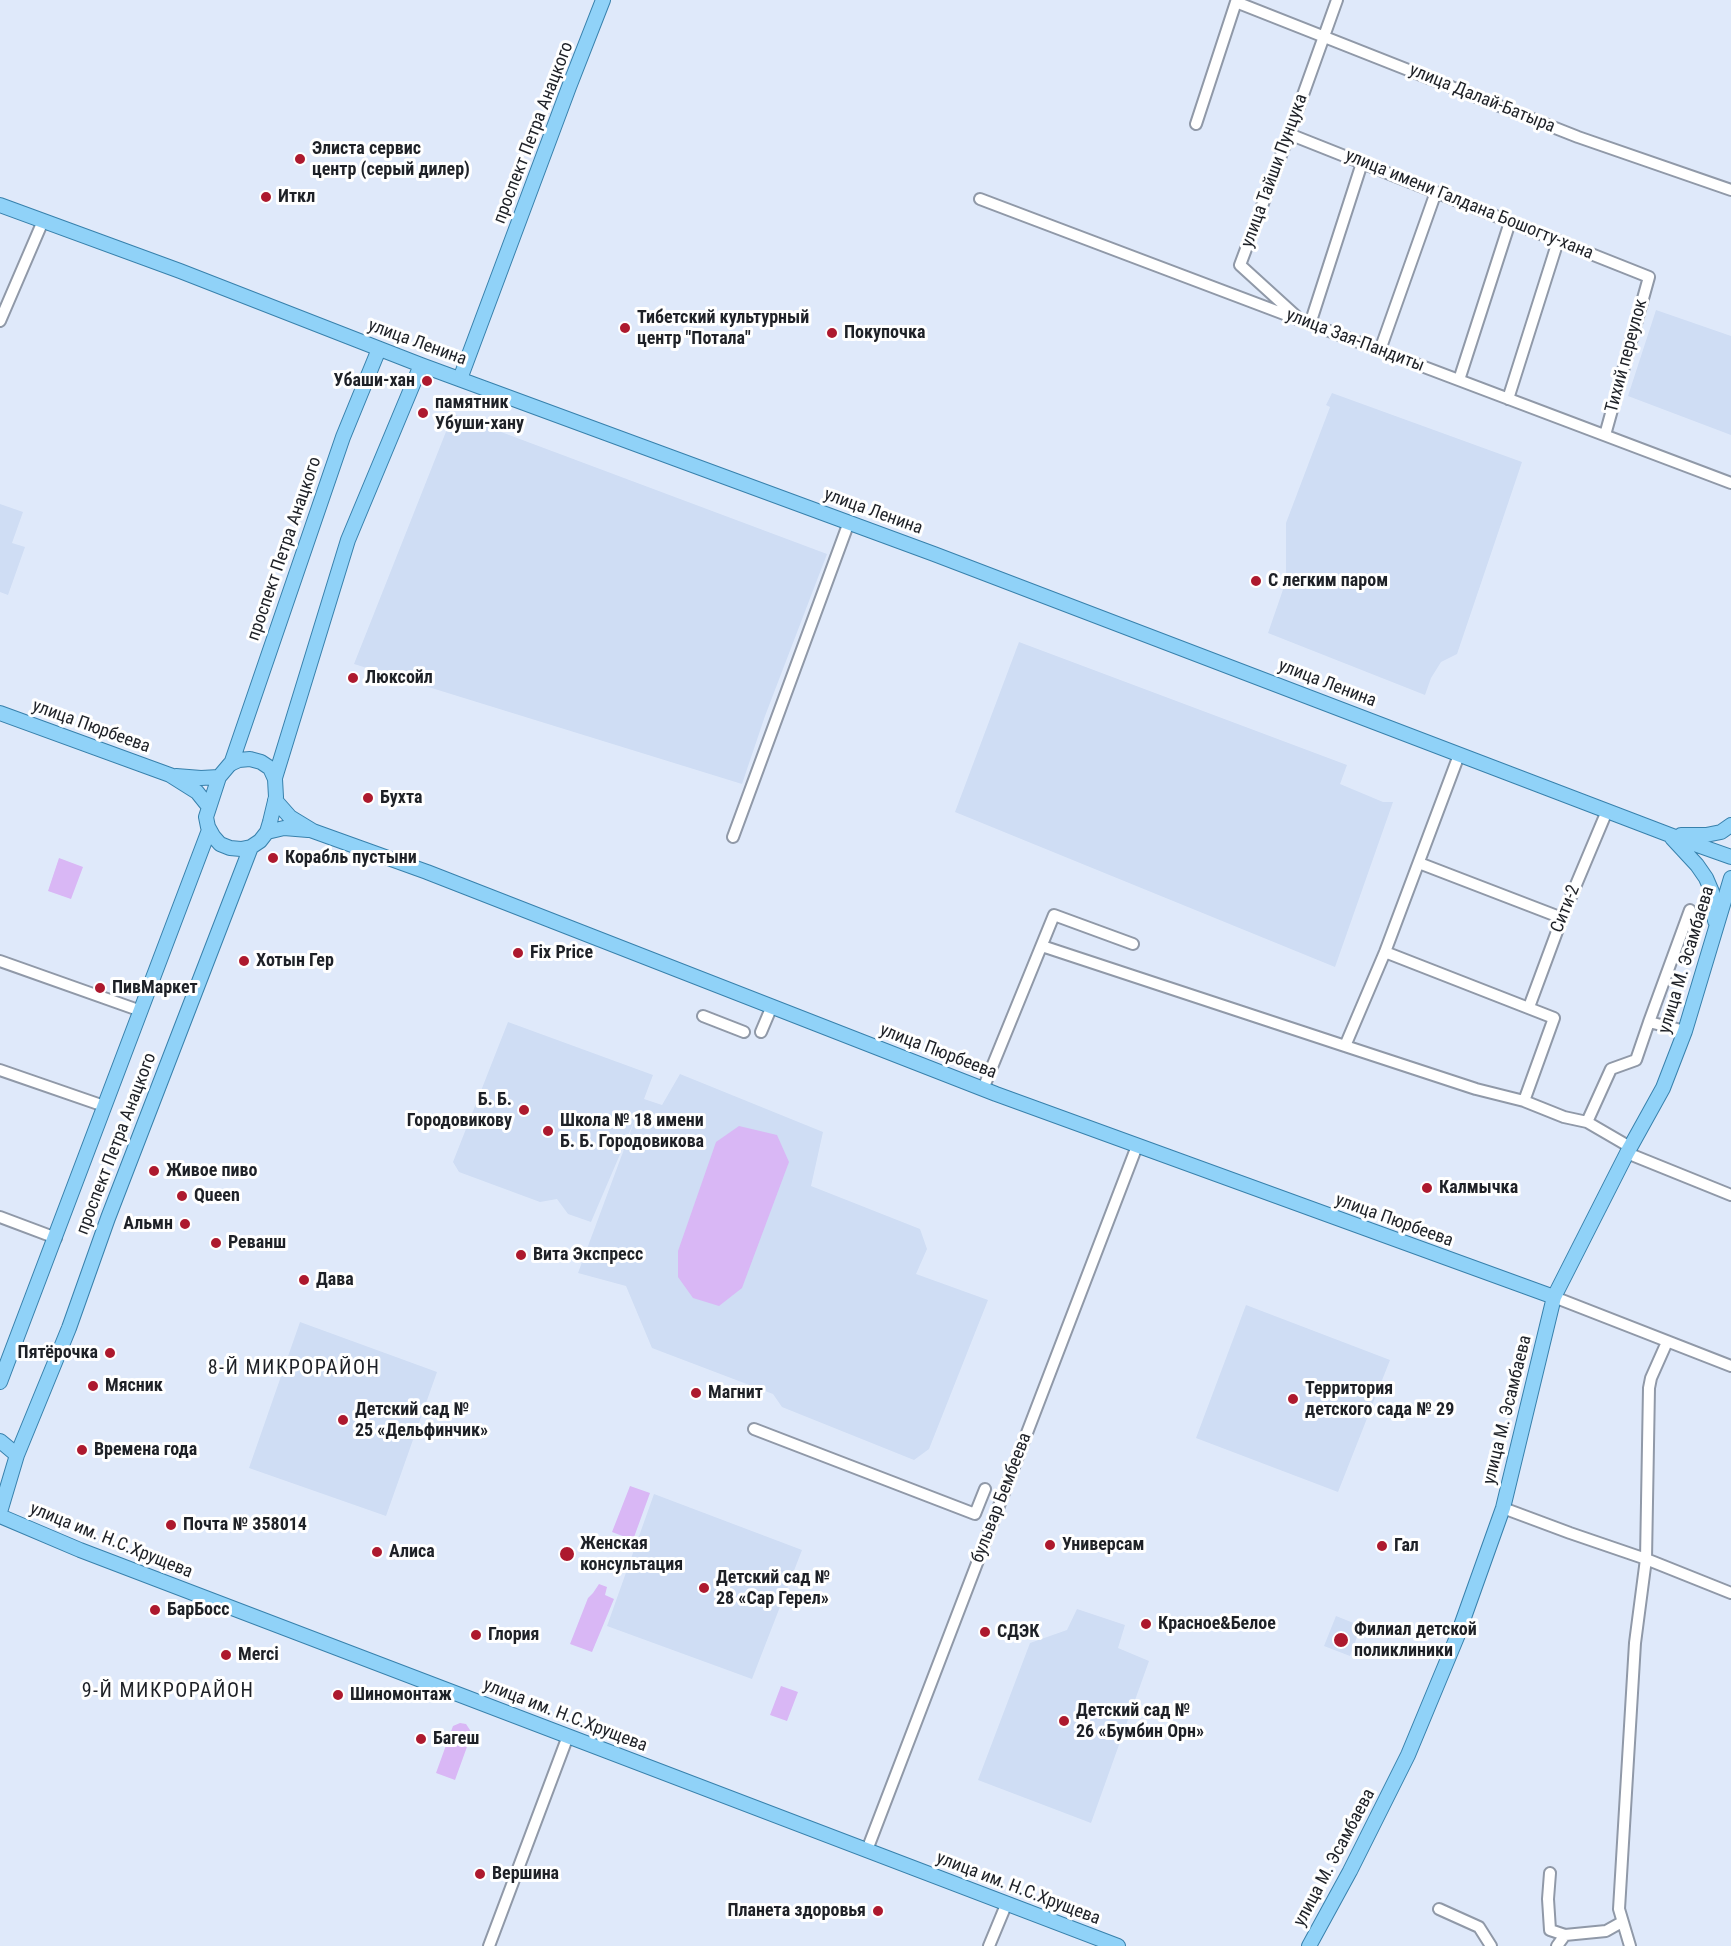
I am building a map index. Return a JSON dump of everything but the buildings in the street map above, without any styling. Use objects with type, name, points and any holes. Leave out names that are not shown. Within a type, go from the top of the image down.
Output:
[{"type":"main road","name":"проспект Петра Анацкого","points":[[460,379],[603,0]]},
{"type":"main road","name":"улица Ленина","points":[[0,205],[180,271],[421,365],[849,522],[1731,857]]},
{"type":"main road","name":"проспект Петра Анацкого","points":[[231,764],[342,437],[379,349]]},
{"type":"main road","points":[[274,778],[348,540],[421,365]]},
{"type":"main road","name":"улица Пюрбеева","points":[[0,713],[170,775]]},
{"type":"main road","points":[[250,759],[261,762],[270,768],[274,778],[275,800],[267,832],[260,841],[241,849],[220,844],[209,830],[206,817],[219,777],[231,764],[239,760],[250,759]]},
{"type":"main road","points":[[170,775],[219,777]]},
{"type":"main road","points":[[170,775],[197,792],[209,807]]},
{"type":"main road","points":[[275,800],[290,817],[313,831]]},
{"type":"main road","points":[[1668,834],[1706,835],[1721,832],[1731,825]]},
{"type":"main road","points":[[267,832],[284,828],[313,831]]},
{"type":"main road","name":"проспект Петра Анацкого","points":[[0,1382],[209,830]]},
{"type":"main road","name":"улица Пюрбеева","points":[[313,831],[428,872],[983,1089],[1554,1297]]},
{"type":"main road","points":[[1668,834],[1706,878],[1712,892],[1716,929]]},
{"type":"main road","name":"проспект Петра Анацкого","points":[[0,1514],[17,1455],[69,1328],[108,1218],[251,846]]},
{"type":"main road","name":"улица М. Эсамбаева","points":[[1309,1946],[1350,1871],[1408,1755],[1457,1637],[1503,1508],[1554,1297],[1663,1088],[1685,1032],[1731,878]]},
{"type":"main road","points":[[0,1442],[17,1455]]},
{"type":"main road","name":"улица им. Н.С.Хрущева","points":[[0,1514],[80,1550],[1118,1946]]},
{"type":"street","name":"улица Тайши Пунцука","points":[[1305,322],[1240,265],[1337,0]]},
{"type":"street","name":"улица Далай-Батыра","points":[[1197,123],[1236,2],[1578,137],[1731,190]]},
{"type":"street","name":"улица имени Галдана Бошогту-хана","points":[[1289,134],[1649,277]]},
{"type":"street","points":[[1305,322],[1362,163]]},
{"type":"street","points":[[1380,350],[1436,192]]},
{"type":"street","name":"улица Зая-Пандиты","points":[[980,199],[1731,483]]},
{"type":"street","points":[[0,321],[44,221]]},
{"type":"street","points":[[1459,380],[1510,222]]},
{"type":"street","points":[[1508,399],[1558,241]]},
{"type":"street","name":"Тихий переулок","points":[[1605,435],[1649,277]]},
{"type":"street","points":[[734,837],[849,522]]},
{"type":"street","points":[[1345,1046],[1348,1034],[1385,952],[1459,754]]},
{"type":"street","name":"Сити-2","points":[[1529,1007],[1562,918],[1607,811]]},
{"type":"street","points":[[1419,863],[1562,918]]},
{"type":"street","points":[[1587,1122],[1611,1069],[1636,1060],[1690,910]]},
{"type":"street","points":[[983,1089],[1054,915],[1133,944]]},
{"type":"street","points":[[1042,946],[1476,1089],[1524,1101],[1564,1117],[1587,1122],[1629,1150],[1731,1195]]},
{"type":"street","points":[[1385,952],[1554,1018],[1524,1101]]},
{"type":"street","points":[[0,961],[141,1011]]},
{"type":"street","points":[[761,1032],[772,1006]]},
{"type":"street","points":[[703,1016],[744,1032]]},
{"type":"street","points":[[1649,1022],[1685,1032]]},
{"type":"street","points":[[0,1070],[104,1106]]},
{"type":"street","name":"бульвар Бембеева","points":[[867,1850],[1137,1146]]},
{"type":"street","points":[[0,1217],[56,1238]]},
{"type":"street","points":[[1554,1297],[1731,1365]]},
{"type":"street","points":[[1630,1946],[1619,1909],[1635,1643],[1646,1559],[1649,1388],[1667,1342]]},
{"type":"street","name":"бульвар Бембеева","points":[[754,1429],[975,1514],[985,1489]]},
{"type":"street","points":[[1503,1508],[1646,1559],[1731,1593]]},
{"type":"street","points":[[489,1946],[568,1736]]},
{"type":"street","points":[[1550,1873],[1548,1899],[1550,1930],[1565,1935],[1606,1931],[1622,1922]]},
{"type":"street","points":[[989,1946],[1006,1905]]},
{"type":"street","points":[[1439,1909],[1479,1927],[1491,1946]]},
{"type":"street","points":[[1557,1946],[1565,1935]]},
{"type":"shaded area","points":[[1656,310],[1731,336],[1731,435],[1628,396]]},
{"type":"shaded area","points":[[1332,393],[1522,462],[1457,654],[1441,662],[1431,678],[1425,695],[1268,633],[1286,581],[1286,523],[1330,407],[1326,405]]},
{"type":"shaded area","points":[[453,414],[827,554],[765,716],[742,784],[354,664]]},
{"type":"shaded area","points":[[0,504],[23,512],[12,543],[25,547],[8,595],[0,592]]},
{"type":"shaded area","points":[[1019,642],[1347,765],[1340,784],[1383,802],[1393,802],[1335,967],[955,812]]},
{"type":"shaded area","points":[[59,858],[83,867],[71,899],[48,891]]},
{"type":"shaded area","points":[[508,1022],[653,1075],[644,1099],[662,1105],[680,1074],[823,1132],[811,1186],[920,1229],[927,1249],[916,1274],[988,1300],[929,1449],[914,1460],[782,1407],[773,1394],[652,1348],[626,1286],[578,1273],[636,1117],[591,1222],[568,1214],[557,1199],[540,1202],[459,1172],[453,1162]]},
{"type":"shaded area","points":[[739,1126],[777,1135],[789,1162],[742,1288],[719,1306],[693,1298],[678,1277],[678,1251],[716,1142]]},
{"type":"shaded area","name":"Территория детского сада № 29","points":[[1246,1305],[1390,1360],[1338,1492],[1196,1438]]},
{"type":"shaded area","name":"Детский сад № 25 «Дельфинчик»","points":[[300,1322],[437,1372],[386,1516],[249,1468]]},
{"type":"shaded area","points":[[630,1486],[650,1493],[633,1540],[612,1532]]},
{"type":"shaded area","name":"Детский сад № 28 «Сар Герел»","points":[[654,1494],[802,1550],[752,1679],[607,1626]]},
{"type":"shaded area","points":[[599,1584],[607,1587],[605,1595],[614,1599],[592,1652],[570,1644],[588,1598]]},
{"type":"shaded area","name":"Детский сад № 26 «Бумбин Орн»","points":[[1077,1609],[1125,1625],[1118,1648],[1149,1661],[1091,1823],[978,1780],[1030,1643],[1067,1630]]},
{"type":"shaded area","name":"Филиал детской поликлиники","points":[[1336,1616],[1361,1626],[1350,1656],[1324,1646]]},
{"type":"shaded area","points":[[781,1686],[798,1692],[787,1721],[770,1715]]},
{"type":"shaded area","points":[[460,1723],[466,1724],[472,1733],[455,1780],[436,1773],[453,1726]]},
{"type":"place","name":"Элиста сервис центр (серый дилер)","points":[[300,159]]},
{"type":"place","name":"Иткл","points":[[266,197]]},
{"type":"place","name":"Тибетский культурный центр \"Потала\"","points":[[625,328]]},
{"type":"place","name":"Покупочка","points":[[832,333]]},
{"type":"place","name":"Убаши-хан","points":[[427,381]]},
{"type":"place","name":"памятник Убуши-хану","points":[[423,413]]},
{"type":"place","name":"С легким паром","points":[[1256,581]]},
{"type":"place","name":"Люксойл","points":[[353,678]]},
{"type":"place","name":"Бухта","points":[[368,798]]},
{"type":"place","name":"Корабль пустыни","points":[[273,858]]},
{"type":"place","name":"Fix Price","points":[[518,953]]},
{"type":"place","name":"Хотын Гер","points":[[244,961]]},
{"type":"place","name":"ПивМаркет","points":[[100,988]]},
{"type":"place","name":"Б. Б. Городовикову","points":[[524,1110]]},
{"type":"place","name":"Школа № 18 имени Б. Б. Городовикова","points":[[548,1131]]},
{"type":"place","name":"Живое пиво","points":[[154,1171]]},
{"type":"place","name":"Калмычка","points":[[1427,1188]]},
{"type":"place","name":"Queen","points":[[182,1196]]},
{"type":"place","name":"Альмн","points":[[185,1224]]},
{"type":"place","name":"Реванш","points":[[216,1243]]},
{"type":"place","name":"Вита Экспресс","points":[[521,1255]]},
{"type":"place","name":"Дава","points":[[304,1280]]},
{"type":"place","name":"Пятёрочка","points":[[110,1353]]},
{"type":"place","name":"Мясник","points":[[93,1386]]},
{"type":"place","name":"Магнит","points":[[696,1393]]},
{"type":"place","name":"Территория детского сада № 29","points":[[1293,1399]]},
{"type":"place","name":"Детский сад № 25 «Дельфинчик»","points":[[343,1420]]},
{"type":"place","name":"Времена года","points":[[82,1450]]},
{"type":"place","name":"Почта № 358014","points":[[171,1525]]},
{"type":"place","name":"Универсам","points":[[1050,1545]]},
{"type":"place","name":"Гал","points":[[1382,1546]]},
{"type":"place","name":"Алиса","points":[[377,1552]]},
{"type":"place","name":"Женская консультация","points":[[567,1554]]},
{"type":"place","name":"Детский сад № 28 «Сар Герел»","points":[[704,1588]]},
{"type":"place","name":"БарБосс","points":[[155,1610]]},
{"type":"place","name":"Красное&Белое","points":[[1146,1624]]},
{"type":"place","name":"СДЭК","points":[[985,1632]]},
{"type":"place","name":"Глория","points":[[476,1635]]},
{"type":"place","name":"Филиал детской поликлиники","points":[[1341,1640]]},
{"type":"place","name":"Merci","points":[[226,1655]]},
{"type":"place","name":"Шиномонтаж","points":[[338,1695]]},
{"type":"place","name":"Детский сад № 26 «Бумбин Орн»","points":[[1064,1721]]},
{"type":"place","name":"Багеш","points":[[421,1739]]},
{"type":"place","name":"Вершина","points":[[480,1874]]},
{"type":"place","name":"Планета здоровья","points":[[878,1911]]},
{"type":"district","name":"8-Й МИКРОРАЙОН","points":[[294,1369]]},
{"type":"district","name":"9-Й МИКРОРАЙОН","points":[[168,1692]]}]
